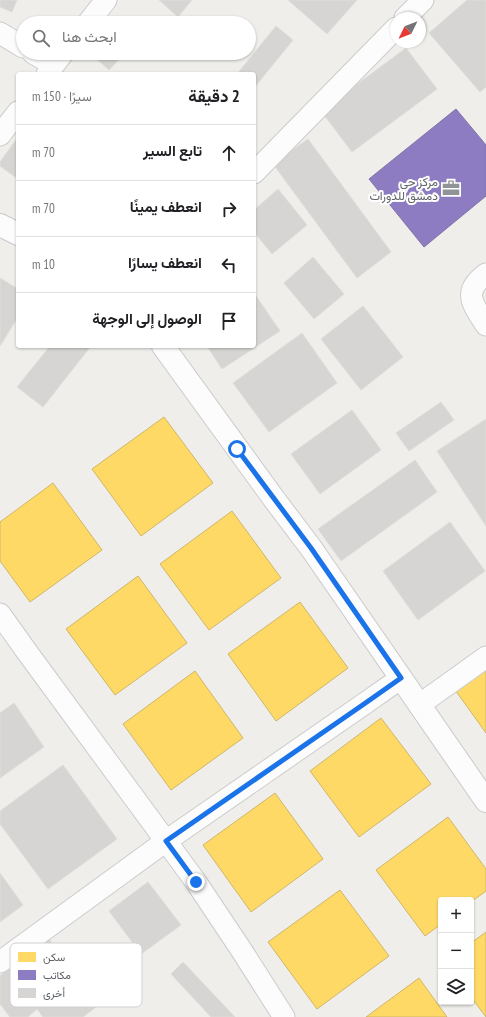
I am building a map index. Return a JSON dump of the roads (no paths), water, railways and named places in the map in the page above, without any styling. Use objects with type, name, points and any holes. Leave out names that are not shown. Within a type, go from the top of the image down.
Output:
[{"type":"street","points":[[93,16],[106,0]]},
{"type":"street","points":[[411,12],[423,0]]},
{"type":"street","points":[[0,33],[16,43]]},
{"type":"street","points":[[256,171],[390,34]]},
{"type":"street","points":[[0,135],[16,115]]},
{"type":"street","points":[[0,225],[16,233]]},
{"type":"street","points":[[486,274],[476,283],[471,291],[472,302],[486,325]]},
{"type":"street","points":[[164,348],[311,548],[486,801]]},
{"type":"street","points":[[0,614],[214,908],[284,1017]]},
{"type":"street","points":[[419,705],[486,657]]},
{"type":"street","points":[[26,943],[166,841],[401,678]]},
{"type":"street","points":[[0,962],[10,955]]},
{"type":"place","name":"مركز حي دمشق للدورات","points":[[451,188]]}]
